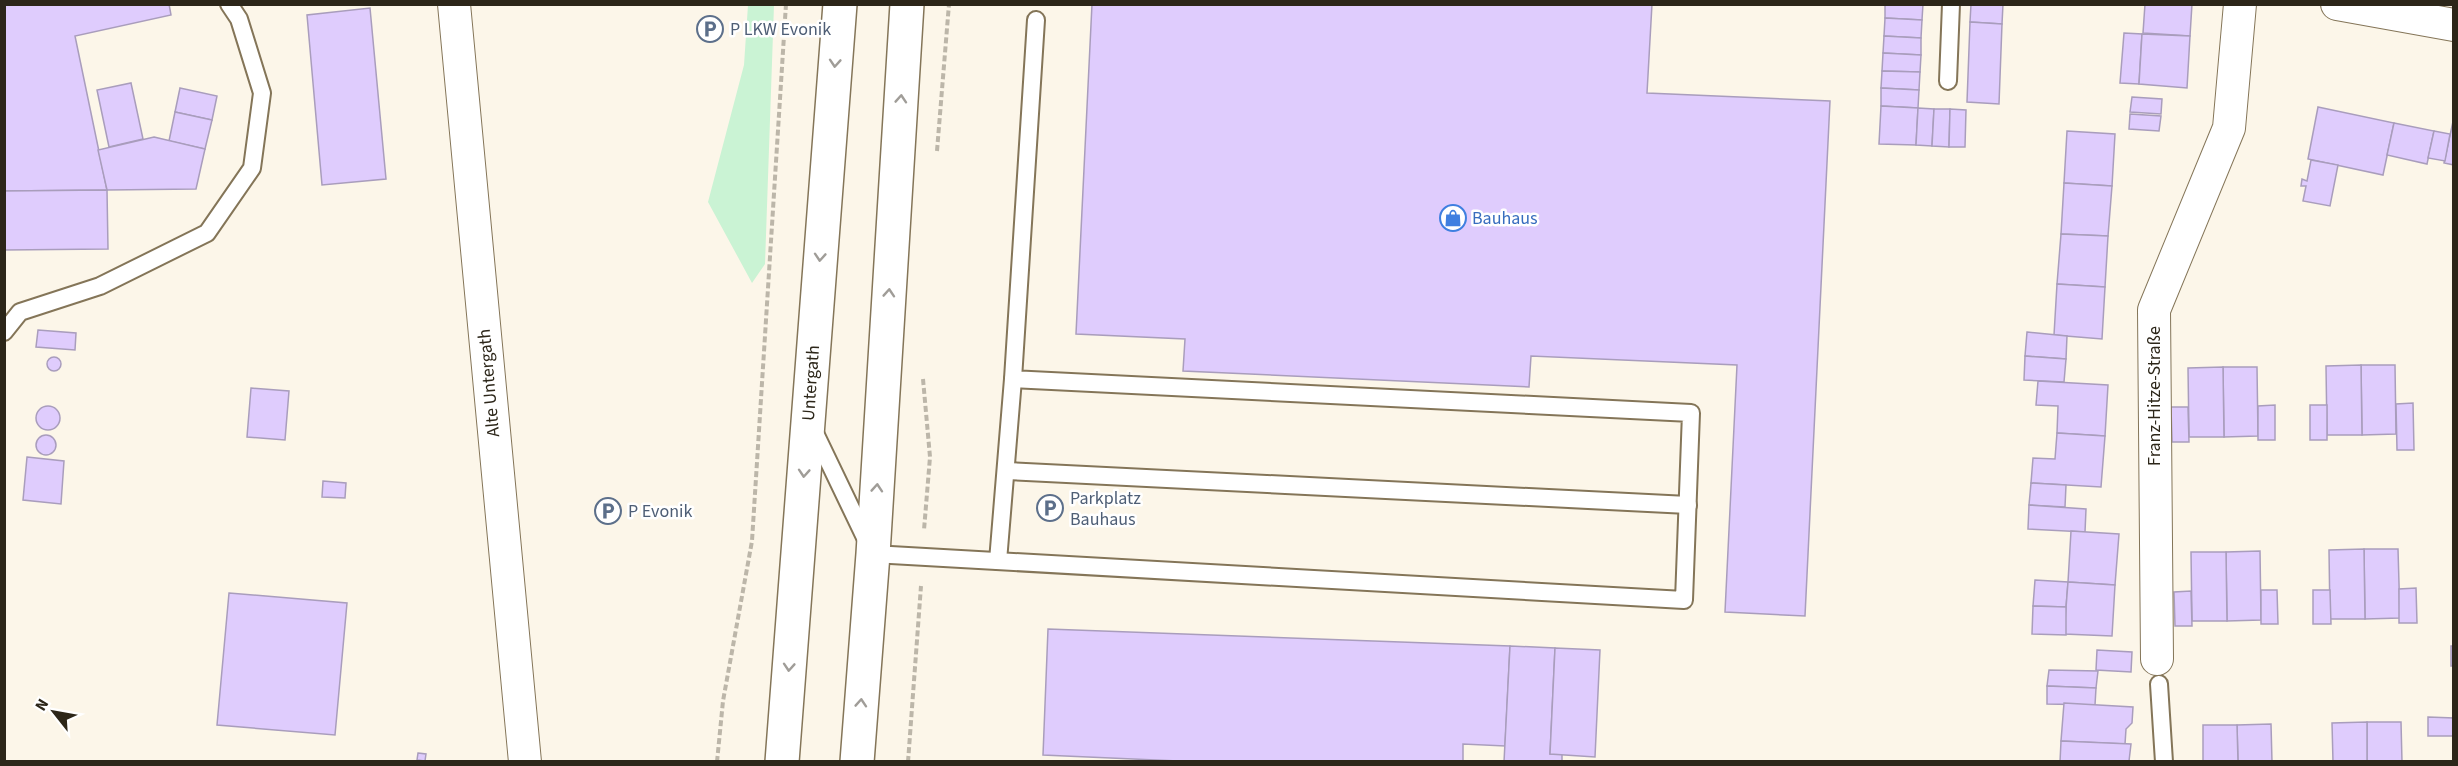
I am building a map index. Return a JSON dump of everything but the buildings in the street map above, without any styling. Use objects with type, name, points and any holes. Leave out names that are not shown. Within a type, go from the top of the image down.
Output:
[{"type":"main road","name":"Untergath","points":[[782,762],[840,4]]},
{"type":"main road","points":[[857,762],[873,554],[907,4]]},
{"type":"street","name":"Alte Untergath","points":[[454,4],[525,762]]},
{"type":"street","name":"Franz-Hitze-Straße","points":[[2158,671],[2154,310],[2229,128],[2240,4]]},
{"type":"street","points":[[2337,4],[2454,25]]},
{"type":"lane","points":[[4,332],[20,312],[100,286],[207,233],[252,168],[262,93],[239,19],[229,4]]},
{"type":"lane","points":[[1948,81],[1951,4]]},
{"type":"lane","points":[[998,561],[1007,471],[1036,20]]},
{"type":"lane","points":[[808,418],[873,554],[1684,600],[1691,413],[1013,379]]},
{"type":"lane","points":[[1007,471],[1688,505]]},
{"type":"lane","points":[[2158,671],[2164,762]]},
{"type":"path","points":[[717,762],[723,701],[752,541],[786,4]]},
{"type":"path","points":[[937,157],[950,4]]},
{"type":"path","points":[[909,762],[930,457],[922,368]]},
{"type":"green space","points":[[748,5],[774,5],[765,264],[752,283],[708,202],[744,65]]},
{"type":"place","name":"P LKW Evonik","points":[[710,29]]},
{"type":"place","name":"Bauhaus","points":[[1453,218]]},
{"type":"place","name":"Parkplatz Bauhaus","points":[[1050,508]]},
{"type":"place","name":"P Evonik","points":[[608,511]]}]
